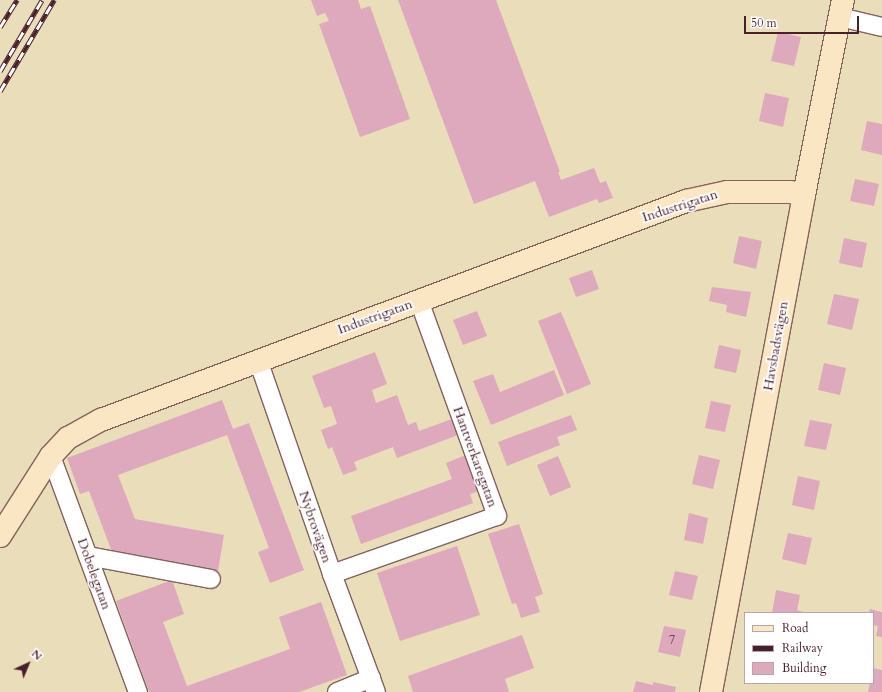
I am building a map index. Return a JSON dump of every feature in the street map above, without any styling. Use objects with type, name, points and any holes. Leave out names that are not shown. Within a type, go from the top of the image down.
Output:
[{"type":"street","points":[[842,9],[882,27]]},
{"type":"street","name":"Havsbadsvägen","points":[[711,692],[804,195],[842,9]]},
{"type":"street","name":"Industrigatan","points":[[0,536],[51,456],[68,438],[102,420],[258,360],[702,197],[727,192],[752,191],[790,192],[804,195]]},
{"type":"street","name":"Hantverkaregatan","points":[[332,574],[497,516],[419,301]]},
{"type":"street","name":"Nybrovägen","points":[[258,360],[332,574],[374,685]]},
{"type":"street","name":"Dobelegatan","points":[[51,456],[138,692]]},
{"type":"street","points":[[88,556],[211,579]]},
{"type":"street","points":[[337,692],[374,685]]},
{"type":"building","points":[[311,0],[358,0],[361,9],[370,6],[410,119],[360,137],[319,24],[329,21],[325,13],[317,16]]},
{"type":"building","points":[[398,0],[496,0],[560,172],[558,172],[561,180],[594,168],[600,183],[606,181],[613,198],[599,203],[597,199],[549,217],[535,181],[474,204]]},
{"type":"building","points":[[778,32],[801,37],[794,66],[771,61]]},
{"type":"building","points":[[765,93],[789,98],[783,127],[759,121]]},
{"type":"building","points":[[867,121],[882,124],[882,155],[861,150]]},
{"type":"building","points":[[855,179],[879,184],[874,206],[850,201]]},
{"type":"building","points":[[739,236],[762,241],[756,269],[733,263]]},
{"type":"building","points":[[844,238],[867,243],[862,268],[839,263]]},
{"type":"building","points":[[592,270],[599,289],[576,297],[569,278]]},
{"type":"building","points":[[712,287],[751,292],[746,317],[726,312],[727,305],[709,301]]},
{"type":"building","points":[[834,294],[859,299],[852,330],[827,324]]},
{"type":"building","points":[[477,311],[487,336],[463,345],[453,320]]},
{"type":"building","points":[[561,312],[591,384],[567,394],[538,321]]},
{"type":"building","points":[[719,345],[741,350],[736,373],[714,368]]},
{"type":"building","points":[[375,352],[387,384],[372,390],[376,403],[397,395],[408,425],[416,422],[419,431],[452,419],[458,435],[397,458],[393,447],[354,462],[357,470],[343,475],[332,447],[328,449],[321,430],[337,424],[331,406],[324,408],[312,376]]},
{"type":"building","points":[[824,363],[846,368],[840,395],[818,390]]},
{"type":"building","points":[[554,370],[564,395],[491,425],[473,381],[493,374],[500,392]]},
{"type":"building","points":[[222,400],[233,429],[249,423],[304,570],[270,583],[258,552],[269,548],[227,435],[118,475],[135,519],[224,535],[218,571],[112,552],[89,491],[80,494],[67,458]]},
{"type":"building","points":[[711,401],[731,405],[725,432],[705,428]]},
{"type":"building","points":[[571,415],[577,430],[557,437],[560,445],[507,466],[498,442]]},
{"type":"building","points":[[810,420],[832,424],[826,450],[804,446]]},
{"type":"building","points":[[466,455],[479,491],[470,494],[473,503],[361,544],[351,516],[452,479],[446,463]]},
{"type":"building","points":[[699,455],[720,460],[713,489],[692,484]]},
{"type":"building","points":[[558,456],[571,487],[550,496],[537,465]]},
{"type":"building","points":[[798,476],[820,481],[814,510],[792,505]]},
{"type":"building","points":[[689,513],[708,518],[703,544],[684,540]]},
{"type":"building","points":[[519,524],[543,594],[535,597],[540,612],[521,618],[516,603],[512,604],[488,534]]},
{"type":"building","points":[[788,533],[812,538],[806,565],[782,559]]},
{"type":"building","points":[[457,546],[480,615],[400,641],[377,573]]},
{"type":"building","points":[[675,571],[698,576],[692,600],[669,595]]},
{"type":"building","points":[[172,580],[184,614],[163,622],[187,686],[290,649],[279,617],[321,602],[347,675],[299,692],[149,692],[116,601]]},
{"type":"building","points":[[776,590],[800,595],[797,610],[803,612],[772,612]]},
{"type":"building","points":[[870,609],[882,612],[882,637],[876,636],[878,626],[874,625],[874,612],[869,612]]},
{"type":"building","points":[[664,626],[686,630],[680,657],[658,652]]},
{"type":"building","points":[[522,635],[534,668],[505,679],[509,692],[413,692],[408,676]]},
{"type":"building","points":[[874,668],[882,670],[882,692],[868,692],[870,684],[874,684]]},
{"type":"building","points":[[636,681],[653,685],[653,682],[676,687],[675,692],[633,692]]},
{"type":"railway","points":[[0,27],[17,0]]},
{"type":"railway","points":[[0,71],[42,0]]},
{"type":"railway","points":[[0,91],[54,0]]}]
